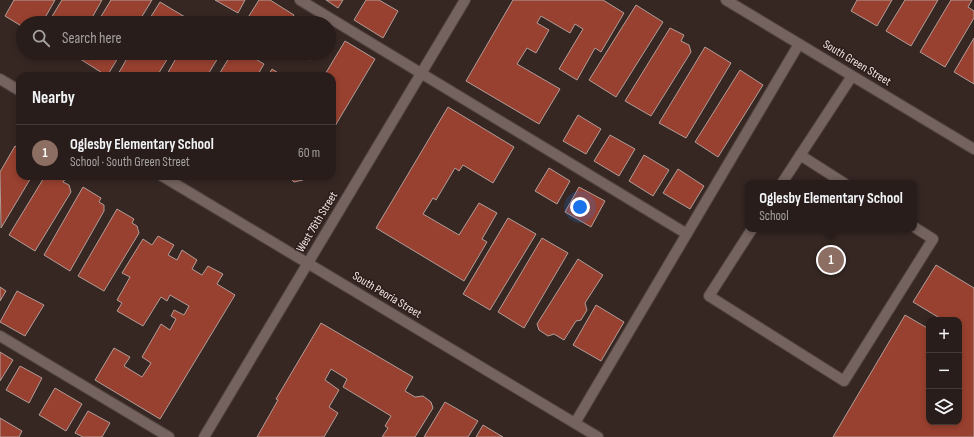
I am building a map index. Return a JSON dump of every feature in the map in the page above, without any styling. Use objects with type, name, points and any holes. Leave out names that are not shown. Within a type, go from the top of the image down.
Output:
[{"type":"street","points":[[300,0],[327,16]]},
{"type":"street","name":"West 76th Street","points":[[204,437],[465,0]]},
{"type":"street","name":"South Green Street","points":[[726,0],[974,149]]},
{"type":"street","points":[[336,22],[687,234]]},
{"type":"street","points":[[575,423],[799,44]]},
{"type":"street","points":[[784,180],[852,76]]},
{"type":"street","points":[[0,79],[16,89]]},
{"type":"street","points":[[800,155],[839,180]]},
{"type":"street","name":"South Peoria Street","points":[[169,180],[598,437]]},
{"type":"street","points":[[750,232],[709,296],[844,381],[933,239],[917,229]]},
{"type":"street","points":[[0,336],[169,437]]},
{"type":"building","points":[[14,0],[55,0],[46,16],[16,16],[16,23],[5,16]]},
{"type":"building","points":[[62,0],[102,0],[93,16],[52,16]]},
{"type":"building","points":[[111,0],[152,0],[142,16],[101,16]]},
{"type":"building","points":[[215,0],[245,0],[238,13]]},
{"type":"building","points":[[259,0],[270,0],[294,15],[293,16],[249,16]]},
{"type":"building","points":[[326,0],[343,0],[338,8]]},
{"type":"building","points":[[366,0],[379,0],[398,11],[383,38],[354,20]]},
{"type":"building","points":[[513,0],[603,0],[624,13],[601,52],[595,48],[577,80],[559,69],[583,29],[575,24],[570,33],[541,16],[537,23],[549,30],[536,53],[527,48],[517,64],[560,89],[539,124],[466,81]]},
{"type":"building","points":[[857,0],[892,0],[877,26],[851,11]]},
{"type":"building","points":[[905,0],[938,0],[911,46],[886,31]]},
{"type":"building","points":[[951,0],[972,0],[968,7],[974,11],[974,18],[945,67],[920,52]]},
{"type":"building","points":[[160,2],[183,16],[151,16]]},
{"type":"building","points":[[636,5],[663,22],[616,97],[589,80]]},
{"type":"building","points":[[670,28],[684,35],[681,41],[689,45],[691,52],[651,116],[625,101]]},
{"type":"building","points":[[974,38],[974,84],[954,72]]},
{"type":"building","points":[[345,41],[375,59],[336,124],[336,72],[326,72],[334,60],[336,60],[336,56]]},
{"type":"building","points":[[705,47],[731,63],[686,138],[659,123]]},
{"type":"building","points":[[82,60],[117,60],[109,72],[101,72]]},
{"type":"building","points":[[126,60],[167,60],[159,72],[119,72]]},
{"type":"building","points":[[175,60],[217,60],[209,72],[168,72]]},
{"type":"building","points":[[228,60],[257,60],[264,64],[259,72],[220,72]]},
{"type":"building","points":[[740,70],[763,85],[718,157],[695,142]]},
{"type":"building","points":[[448,107],[514,147],[493,183],[463,165],[459,171],[455,168],[436,200],[433,198],[423,214],[459,235],[479,203],[497,213],[482,239],[487,242],[464,281],[376,228]]},
{"type":"building","points":[[578,115],[601,129],[586,154],[563,141]]},
{"type":"building","points":[[610,135],[635,149],[619,176],[594,161]]},
{"type":"building","points":[[16,147],[16,180],[30,180],[1,228],[0,172]]},
{"type":"building","points":[[644,155],[669,170],[653,196],[629,181]]},
{"type":"building","points":[[549,168],[570,181],[557,204],[535,191]]},
{"type":"building","points":[[678,169],[704,186],[690,209],[663,193]]},
{"type":"building","points":[[43,180],[64,180],[63,182],[69,185],[71,192],[35,251],[9,235]]},
{"type":"building","points":[[292,180],[303,180],[294,182]]},
{"type":"building","points":[[83,187],[101,198],[99,202],[104,205],[104,211],[70,271],[44,255]]},
{"type":"building","points":[[579,187],[605,201],[591,227],[565,212]]},
{"type":"building","points":[[117,209],[134,219],[132,223],[137,226],[139,233],[104,291],[78,276]]},
{"type":"building","points":[[508,218],[536,234],[490,310],[463,294]]},
{"type":"building","points":[[158,236],[174,245],[168,255],[177,260],[182,250],[197,260],[192,269],[202,275],[208,266],[223,274],[217,284],[235,295],[160,419],[95,380],[114,348],[130,357],[124,366],[142,377],[151,363],[142,357],[161,324],[170,330],[176,319],[171,316],[174,310],[184,315],[189,306],[170,295],[167,301],[161,297],[143,326],[117,311],[122,303],[117,300],[130,277],[122,273],[143,239],[152,245]]},
{"type":"building","points":[[542,238],[568,253],[524,328],[498,312]]},
{"type":"building","points":[[578,259],[603,275],[585,303],[587,310],[581,320],[576,321],[564,340],[554,334],[548,336],[539,330],[537,324]]},
{"type":"building","points":[[936,265],[974,288],[974,437],[833,437],[905,315],[926,327],[926,425],[962,425],[962,317],[938,317],[913,302]]},
{"type":"building","points":[[0,287],[6,291],[0,301]]},
{"type":"building","points":[[17,291],[44,305],[25,336],[0,322]]},
{"type":"building","points":[[596,305],[624,322],[601,361],[573,345]]},
{"type":"building","points":[[321,323],[413,377],[405,391],[415,397],[423,396],[431,402],[433,408],[415,437],[382,437],[388,428],[385,426],[391,416],[343,387],[347,379],[331,369],[325,380],[339,390],[329,407],[338,413],[324,437],[257,437],[278,400],[276,399]]},
{"type":"building","points":[[0,352],[13,360],[0,381]]},
{"type":"building","points":[[20,366],[42,378],[29,403],[6,390]]},
{"type":"building","points":[[55,388],[82,404],[66,431],[39,415]]},
{"type":"building","points":[[445,402],[478,421],[468,437],[424,437]]},
{"type":"building","points":[[88,411],[110,423],[102,437],[83,437],[75,433]]},
{"type":"building","points":[[0,418],[22,431],[19,437],[0,437]]},
{"type":"building","points":[[483,425],[503,437],[476,437]]},
{"type":"place","name":"Oglesby Elementary School","points":[[831,260]]}]
